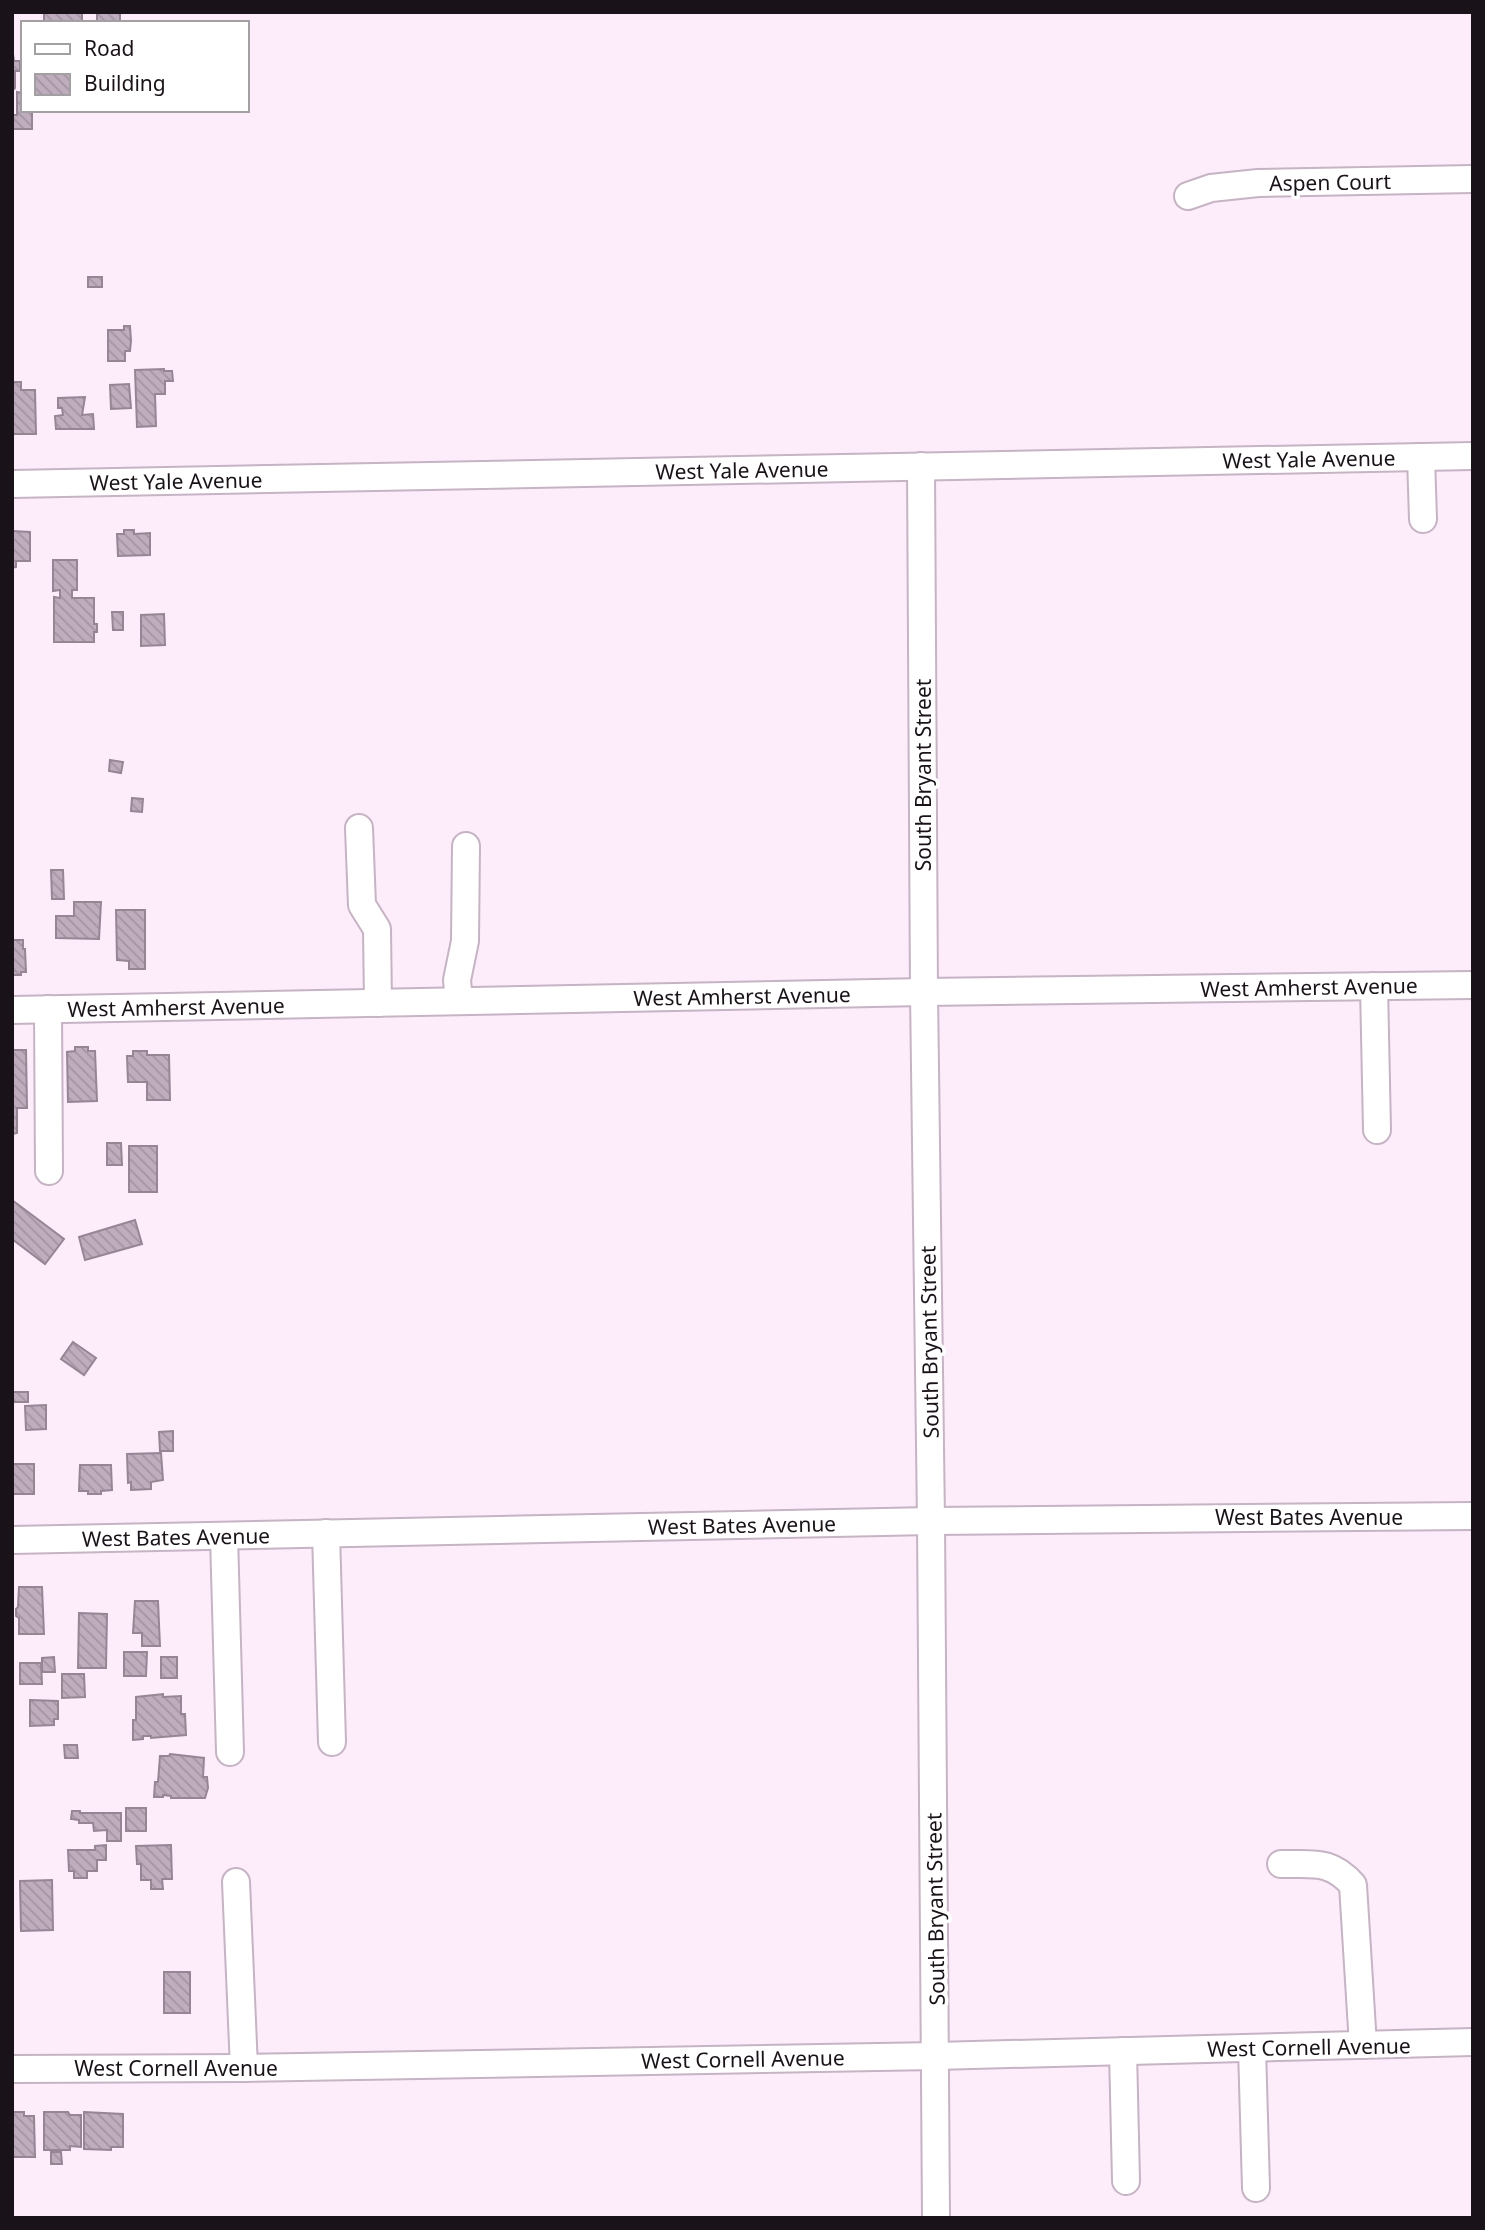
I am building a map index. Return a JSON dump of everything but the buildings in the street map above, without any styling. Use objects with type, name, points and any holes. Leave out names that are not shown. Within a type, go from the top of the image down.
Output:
[{"type":"street","name":"Aspen Court","points":[[1188,196],[1211,188],[1258,183],[1473,179]]},
{"type":"street","name":"West Yale Avenue","points":[[12,484],[1473,456]]},
{"type":"street","points":[[1421,457],[1423,519]]},
{"type":"street","name":"South Bryant Street","points":[[921,466],[936,2218]]},
{"type":"street","points":[[359,828],[362,905],[377,929],[378,1003]]},
{"type":"street","points":[[458,1001],[457,980],[465,941],[466,846]]},
{"type":"street","name":"West Amherst Avenue","points":[[12,1010],[924,992],[1473,985]]},
{"type":"street","points":[[1374,986],[1377,1130]]},
{"type":"street","points":[[48,1009],[50,1171]]},
{"type":"street","name":"West Bates Avenue","points":[[12,1540],[931,1521],[1473,1516]]},
{"type":"street","points":[[326,1533],[332,1742]]},
{"type":"street","points":[[224,1535],[230,1752]]},
{"type":"street","points":[[1281,1864],[1322,1865],[1340,1871],[1353,1885],[1363,2045]]},
{"type":"street","points":[[236,1882],[244,2068]]},
{"type":"street","name":"West Cornell Avenue","points":[[12,2069],[244,2068],[936,2056],[1473,2042]]},
{"type":"street","points":[[1252,2048],[1256,2188]]},
{"type":"street","points":[[1123,2051],[1126,2181]]}]
